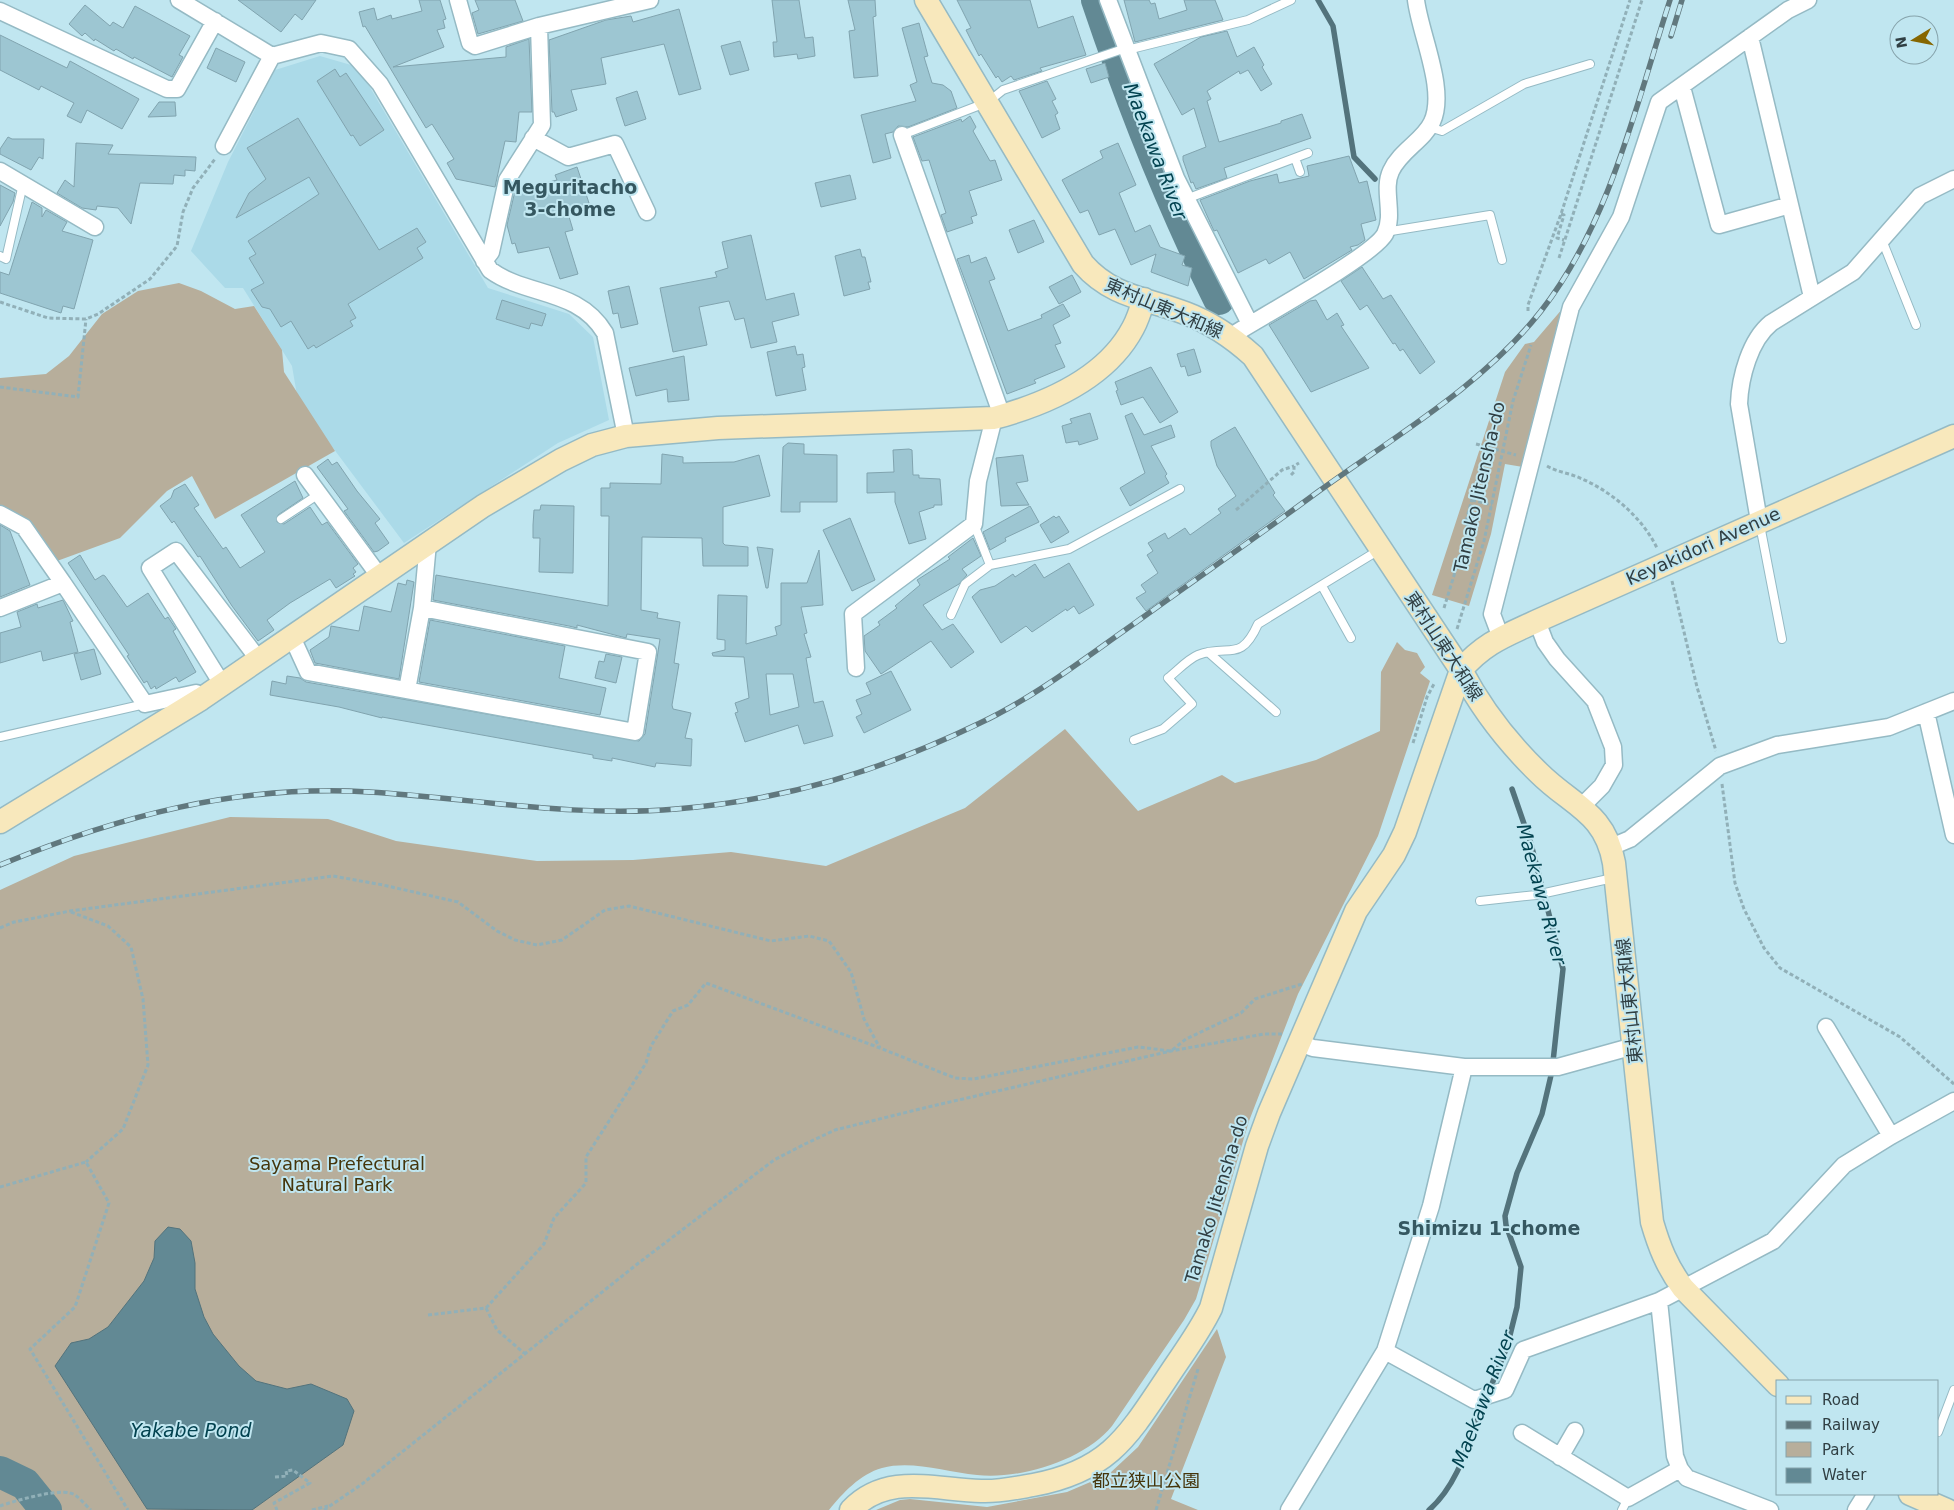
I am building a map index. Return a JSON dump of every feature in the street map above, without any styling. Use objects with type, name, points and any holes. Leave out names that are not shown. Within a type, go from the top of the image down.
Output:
[{"type":"street","points":[[179,0],[272,56],[321,43],[349,49],[380,84],[490,270],[499,276],[564,298],[583,308],[598,321],[605,333],[626,436]]},
{"type":"street","points":[[458,0],[470,43],[475,46],[539,26],[650,0]]},
{"type":"street","name":"東村山東大和線","points":[[926,0],[1083,264],[1096,279],[1122,293],[1199,318],[1231,336],[1254,356],[1273,382],[1380,549],[1461,670],[1474,695],[1497,726],[1538,773],[1595,818],[1612,847],[1652,1222],[1661,1252],[1683,1288],[1776,1383]]},
{"type":"street","points":[[1108,0],[1185,199],[1250,324]]},
{"type":"street","points":[[1231,336],[1347,265],[1378,243],[1386,232],[1389,213],[1390,172],[1399,158],[1429,127],[1435,112],[1435,88],[1416,0]]},
{"type":"street","points":[[1501,638],[1492,614],[1571,307],[1621,217],[1659,102],[1788,10],[1808,0]]},
{"type":"street","points":[[0,11],[167,88],[177,88],[215,21]]},
{"type":"street","points":[[484,261],[491,252],[507,180],[542,125],[539,26]]},
{"type":"street","points":[[1750,37],[1812,297]]},
{"type":"street","points":[[224,146],[272,56]]},
{"type":"street","points":[[1682,87],[1719,225],[1790,205]]},
{"type":"street","points":[[856,668],[853,614],[974,524],[978,481],[998,417],[902,135]]},
{"type":"street","points":[[533,138],[568,157],[615,144],[647,212]]},
{"type":"street","points":[[0,171],[95,227]]},
{"type":"street","points":[[1759,521],[1741,413],[1740,392],[1754,343],[1761,331],[1853,272],[1920,196],[1954,179]]},
{"type":"street","points":[[0,822],[201,699],[491,501],[561,460],[592,445],[626,436],[718,428],[998,417],[1059,396],[1084,380],[1113,354],[1133,329],[1144,299]]},
{"type":"street","name":"Keyakidori Avenue","points":[[1461,670],[1483,647],[1501,638],[1759,521],[1954,436]]},
{"type":"street","points":[[305,475],[380,577]]},
{"type":"street","points":[[0,514],[24,527],[145,704],[196,693],[201,699]]},
{"type":"street","points":[[407,690],[422,608],[428,543]]},
{"type":"street","points":[[222,684],[150,568],[176,551],[259,660]]},
{"type":"street","points":[[0,608],[63,583]]},
{"type":"street","points":[[292,637],[308,672],[635,732],[648,652],[422,608]]},
{"type":"street","points":[[1537,621],[1545,642],[1557,659],[1595,701],[1613,747],[1614,765],[1602,786],[1580,808]]},
{"type":"street","points":[[851,1510],[875,1494],[901,1485],[916,1484],[994,1491],[1045,1482],[1081,1472],[1103,1459],[1115,1449],[1151,1402],[1201,1328],[1211,1308],[1257,1146],[1294,1040],[1356,911],[1394,855],[1405,832],[1461,670]]},
{"type":"street","points":[[1612,847],[1630,839],[1720,766],[1777,745],[1889,727],[1954,701]]},
{"type":"street","points":[[1926,712],[1954,835]]},
{"type":"street","points":[[1826,1027],[1891,1136]]},
{"type":"street","points":[[1294,1040],[1314,1048],[1464,1068],[1550,1067],[1634,1046]]},
{"type":"street","points":[[1289,1510],[1385,1351],[1431,1206],[1464,1068]]},
{"type":"street","points":[[1385,1351],[1474,1400],[1504,1390],[1523,1350],[1659,1301],[1773,1241],[1844,1165],[1891,1136],[1954,1102]]},
{"type":"street","points":[[1659,1301],[1675,1456],[1680,1470],[1687,1478],[1770,1510]]},
{"type":"street","points":[[1560,1457],[1575,1431]]},
{"type":"street","points":[[1522,1433],[1560,1457],[1625,1504],[1680,1470]]},
{"type":"street","points":[[1856,1510],[1865,1495]]},
{"type":"street","points":[[1914,1495],[1947,1510]]},
{"type":"lane","points":[[902,135],[988,102],[1003,90],[1127,49],[1248,20],[1291,0]]},
{"type":"lane","points":[[1429,127],[1442,131],[1524,84],[1590,64]]},
{"type":"lane","points":[[1185,199],[1308,153]]},
{"type":"lane","points":[[1295,158],[1300,172]]},
{"type":"lane","points":[[0,256],[6,259],[23,184]]},
{"type":"lane","points":[[1386,232],[1490,215],[1502,260]]},
{"type":"lane","points":[[1882,240],[1916,325]]},
{"type":"lane","points":[[951,615],[965,584],[990,566],[1069,550],[1180,489]]},
{"type":"lane","points":[[281,519],[319,494]]},
{"type":"lane","points":[[1759,521],[1782,639]]},
{"type":"lane","points":[[974,524],[990,566]]},
{"type":"lane","points":[[1134,740],[1163,729],[1192,704],[1168,678],[1196,655],[1208,652],[1238,650],[1251,638],[1258,624],[1380,549]]},
{"type":"lane","points":[[1322,586],[1351,638]]},
{"type":"lane","points":[[1208,652],[1276,712]]},
{"type":"lane","points":[[0,737],[145,704]]},
{"type":"lane","points":[[1480,901],[1536,895],[1615,877]]},
{"type":"lane","points":[[1939,1429],[1954,1390]]},
{"type":"path","points":[[1528,311],[1528,305],[1561,214],[1630,0]]},
{"type":"path","points":[[1559,258],[1642,0]]},
{"type":"path","points":[[0,302],[48,318],[86,319],[98,314],[150,279],[177,246],[183,212],[193,188],[224,146]]},
{"type":"path","points":[[1561,214],[1564,215],[1558,238],[1564,240]]},
{"type":"path","points":[[0,387],[78,397],[86,319]]},
{"type":"path","name":"Tamako Jitensha-do","points":[[1454,634],[1484,542],[1513,401],[1531,345]]},
{"type":"path","points":[[1476,444],[1518,456]]},
{"type":"path","points":[[1441,618],[1468,530],[1466,521],[1486,448]]},
{"type":"path","points":[[1236,510],[1282,470],[1299,462]]},
{"type":"path","points":[[1541,464],[1583,479],[1610,493],[1634,518],[1659,550]]},
{"type":"path","points":[[1291,475],[1294,472],[1294,466]]},
{"type":"path","points":[[1472,500],[1492,505]]},
{"type":"path","points":[[1672,579],[1697,687],[1720,766],[1728,842],[1735,883],[1744,909],[1764,948],[1780,968],[1900,1037],[1954,1084]]},
{"type":"path","points":[[1410,752],[1427,696],[1436,681]]},
{"type":"path","points":[[0,928],[14,922],[70,911],[334,876],[458,902],[497,930],[515,940],[537,945],[562,940],[605,910],[629,906],[771,941],[809,936],[829,941],[851,972],[864,1019],[880,1048]]},
{"type":"path","points":[[0,1187],[86,1162],[123,1129],[148,1066],[143,998],[131,947],[108,926],[70,911]]},
{"type":"path","points":[[428,1315],[486,1308],[544,1244],[554,1218],[586,1184],[586,1157],[646,1063],[651,1046],[674,1011],[688,1005],[706,983],[880,1048],[954,1078],[973,1079],[1138,1047],[1171,1052],[1186,1039],[1241,1013],[1255,999],[1311,981]]},
{"type":"path","points":[[324,1510],[362,1484],[524,1353],[774,1160],[804,1144],[836,1130],[1171,1052],[1264,1034],[1294,1040]]},
{"type":"path","points":[[86,1162],[109,1203],[75,1307],[30,1349],[128,1510]]},
{"type":"path","points":[[486,1308],[497,1330],[524,1353]]},
{"type":"path","points":[[1156,1510],[1200,1363]]},
{"type":"path","points":[[275,1477],[287,1476],[286,1471],[293,1470],[310,1483],[274,1503],[277,1510]]},
{"type":"path","points":[[0,1506],[23,1499],[64,1492],[72,1493],[91,1510]]},
{"type":"path","points":[[312,1510],[331,1505]]},
{"type":"shaded area","points":[[320,56],[358,67],[488,288],[569,314],[593,337],[609,420],[558,443],[404,543],[298,401],[292,366],[243,288],[225,288],[191,251],[228,162],[275,70]]},
{"type":"green space","points":[[179,283],[201,291],[235,309],[254,306],[282,350],[284,372],[335,451],[215,519],[192,476],[167,491],[120,538],[57,561],[0,507],[0,378],[46,374],[69,356],[102,314],[138,291]]},
{"type":"green space","points":[[1563,308],[1533,418],[1523,467],[1505,464],[1491,534],[1469,606],[1432,595],[1505,372],[1525,344],[1534,342]]},
{"type":"green space","name":"Sayama Prefectural Natural Park","points":[[1397,642],[1405,650],[1417,653],[1425,667],[1420,673],[1430,681],[1378,836],[1298,994],[1249,1121],[1196,1299],[1184,1320],[1112,1426],[1085,1449],[1068,1458],[1031,1471],[994,1476],[965,1474],[929,1467],[905,1465],[882,1468],[859,1479],[829,1510],[0,1510],[0,890],[74,856],[230,817],[328,819],[396,841],[537,861],[633,860],[731,852],[826,866],[965,808],[1065,729],[1138,811],[1222,775],[1235,783],[1316,760],[1380,731],[1381,672]]},
{"type":"green space","name":"都立狭山公園","points":[[1217,1329],[1226,1357],[1171,1499],[1198,1510],[876,1510],[900,1500],[910,1499],[987,1507],[1067,1492],[1109,1474],[1138,1447]]},
{"type":"water","name":"Yakabe Pond","points":[[168,1227],[180,1229],[191,1241],[195,1263],[195,1289],[204,1317],[213,1334],[239,1366],[256,1381],[287,1389],[311,1384],[347,1399],[354,1411],[343,1445],[252,1510],[147,1509],[55,1366],[71,1343],[89,1339],[108,1327],[144,1281],[154,1258],[155,1241]]},
{"type":"building","points":[[238,0],[316,0],[302,20],[295,14],[281,32]]},
{"type":"building","points":[[419,0],[440,0],[446,19],[443,20],[445,28],[437,30],[444,47],[393,67],[506,57],[506,47],[529,39],[532,112],[519,112],[516,142],[505,141],[495,187],[456,179],[447,163],[454,159],[432,124],[426,128],[365,26],[363,27],[359,12],[374,8],[377,20],[391,15],[392,19],[422,11]]},
{"type":"building","points":[[475,0],[515,0],[523,21],[478,34],[472,13],[479,10]]},
{"type":"building","points":[[772,0],[799,0],[805,38],[813,37],[815,56],[798,59],[797,54],[774,57],[773,42],[777,42]]},
{"type":"building","points":[[848,0],[875,0],[876,16],[873,17],[878,76],[854,78],[849,31],[855,30]]},
{"type":"building","points":[[957,0],[1030,0],[1038,28],[1073,16],[1086,55],[1040,68],[1042,71],[1014,80],[1011,76],[1002,82],[998,76],[996,78],[981,54],[979,56],[966,30],[971,28]]},
{"type":"building","points":[[1124,0],[1149,0],[1151,4],[1155,3],[1159,19],[1187,10],[1184,0],[1215,0],[1223,20],[1135,42]]},
{"type":"building","points":[[85,5],[110,26],[113,22],[123,28],[135,6],[190,36],[179,55],[183,57],[172,77],[134,57],[133,59],[116,49],[114,51],[95,39],[94,41],[85,33],[82,36],[69,24]]},
{"type":"building","points":[[679,9],[701,89],[679,95],[664,44],[601,58],[606,84],[571,90],[577,110],[556,117],[554,112],[552,112],[549,40],[606,20],[631,16],[633,22]]},
{"type":"building","points":[[919,23],[928,56],[924,57],[932,83],[943,85],[951,91],[957,108],[908,127],[898,126],[893,132],[885,134],[891,158],[873,163],[861,115],[916,101],[910,85],[917,82],[902,28]]},
{"type":"building","points":[[1227,31],[1237,57],[1254,47],[1264,65],[1262,67],[1272,84],[1261,91],[1248,70],[1240,74],[1239,71],[1207,91],[1211,99],[1207,101],[1219,142],[1281,123],[1281,121],[1302,114],[1311,138],[1224,168],[1227,178],[1196,189],[1193,182],[1191,183],[1183,160],[1183,156],[1206,147],[1194,108],[1182,115],[1154,64],[1201,37]]},
{"type":"building","points":[[0,35],[67,68],[70,61],[139,99],[122,129],[87,110],[81,123],[67,116],[74,103],[41,86],[39,90],[0,70]]},
{"type":"building","points":[[740,41],[749,70],[730,75],[721,46]]},
{"type":"building","points":[[216,48],[245,62],[236,82],[207,68]]},
{"type":"building","points":[[1105,63],[1109,77],[1091,83],[1086,69]]},
{"type":"building","points":[[335,69],[340,77],[346,73],[384,130],[360,146],[353,135],[351,136],[317,81]]},
{"type":"building","points":[[1047,81],[1056,99],[1052,101],[1058,113],[1055,115],[1060,129],[1042,138],[1019,91]]},
{"type":"building","points":[[637,91],[646,119],[625,126],[616,98]]},
{"type":"building","points":[[159,102],[175,102],[176,116],[148,117]]},
{"type":"building","points":[[970,116],[976,127],[973,131],[990,161],[995,160],[1002,180],[969,191],[977,215],[971,217],[973,223],[947,232],[941,215],[946,213],[929,160],[922,161],[913,137],[961,119],[962,122]]},
{"type":"building","points":[[298,118],[379,250],[417,228],[426,242],[417,248],[423,258],[348,304],[356,318],[350,321],[353,326],[316,348],[314,345],[308,349],[291,321],[281,327],[270,309],[262,307],[251,290],[264,283],[249,258],[256,254],[248,241],[319,194],[309,177],[236,218],[249,193],[266,179],[247,148]]},
{"type":"building","points":[[8,137],[12,139],[44,139],[43,159],[39,157],[31,170],[0,154],[0,149]]},
{"type":"building","points":[[76,143],[113,145],[108,154],[196,157],[195,171],[185,170],[185,176],[174,175],[173,184],[140,183],[131,224],[118,208],[97,206],[96,210],[82,208],[57,193],[65,180],[74,187]]},
{"type":"building","points":[[1118,143],[1136,185],[1119,193],[1135,232],[1150,225],[1160,247],[1185,256],[1182,265],[1192,268],[1188,286],[1151,272],[1156,254],[1131,265],[1115,229],[1099,235],[1088,210],[1080,213],[1062,180],[1103,158],[1100,151]]},
{"type":"building","points":[[1349,156],[1359,183],[1367,181],[1376,220],[1361,224],[1365,240],[1358,245],[1350,247],[1352,250],[1304,279],[1290,252],[1269,264],[1266,259],[1238,273],[1217,230],[1214,231],[1200,200],[1250,181],[1277,174],[1279,183],[1309,176],[1307,166]]},
{"type":"building","points":[[577,167],[589,203],[567,210],[573,230],[565,232],[578,274],[560,279],[549,247],[518,253],[515,243],[512,244],[507,225],[515,191],[557,180],[555,175]]},
{"type":"building","points":[[850,175],[856,199],[821,207],[815,183]]},
{"type":"building","points":[[0,185],[15,193],[13,202],[0,226]]},
{"type":"building","points":[[32,202],[42,208],[42,217],[46,210],[67,222],[62,231],[93,240],[74,309],[63,306],[61,313],[0,293],[0,272],[9,275]]},
{"type":"building","points":[[1034,220],[1044,242],[1018,253],[1009,230]]},
{"type":"building","points":[[751,235],[766,300],[794,293],[799,315],[772,322],[777,342],[751,348],[744,318],[735,320],[729,301],[699,307],[707,345],[673,352],[660,288],[717,277],[715,272],[728,268],[722,242]]},
{"type":"building","points":[[860,249],[862,257],[865,257],[871,282],[868,282],[870,289],[844,296],[835,256]]},
{"type":"building","points":[[969,255],[971,263],[986,257],[995,279],[989,281],[1008,331],[1042,318],[1041,315],[1063,304],[1070,316],[1053,325],[1061,343],[1055,345],[1065,367],[1034,380],[1036,383],[1007,394],[957,259]]},
{"type":"building","points":[[1362,267],[1383,299],[1391,295],[1435,362],[1420,374],[1403,349],[1400,351],[1395,343],[1393,344],[1367,305],[1360,310],[1341,281]]},
{"type":"building","points":[[1072,275],[1081,292],[1059,304],[1049,287]]},
{"type":"building","points":[[629,286],[638,324],[621,328],[618,313],[613,314],[608,291]]},
{"type":"building","points":[[502,300],[546,314],[542,326],[531,323],[529,329],[496,319]]},
{"type":"building","points":[[1316,300],[1327,320],[1337,313],[1344,325],[1341,326],[1369,368],[1311,392],[1269,325],[1310,301]]},
{"type":"building","points":[[795,346],[797,355],[803,354],[805,367],[802,368],[806,390],[776,396],[767,352]]},
{"type":"building","points":[[1194,349],[1201,372],[1188,376],[1185,366],[1181,367],[1177,354]]},
{"type":"building","points":[[684,356],[689,400],[668,402],[667,389],[636,396],[629,368]]},
{"type":"building","points":[[1151,367],[1178,412],[1160,423],[1143,397],[1121,405],[1116,391],[1118,390],[1115,382]]},
{"type":"building","points":[[1090,413],[1098,439],[1079,445],[1078,441],[1066,443],[1062,426],[1072,423],[1070,419]]},
{"type":"building","points":[[1132,413],[1144,435],[1171,425],[1175,437],[1151,446],[1167,474],[1165,476],[1169,483],[1130,506],[1120,488],[1145,473],[1125,416]]},
{"type":"building","points":[[1235,427],[1275,493],[1273,495],[1285,511],[1146,611],[1136,598],[1146,592],[1141,585],[1158,573],[1147,555],[1153,551],[1148,543],[1165,533],[1168,539],[1185,528],[1190,535],[1221,513],[1218,509],[1236,496],[1217,466],[1211,446],[1211,441]]},
{"type":"building","points":[[788,443],[804,444],[804,454],[837,455],[837,502],[800,502],[800,512],[781,512],[783,447]]},
{"type":"building","points":[[893,450],[912,450],[913,475],[919,475],[919,478],[940,479],[942,505],[934,505],[934,507],[919,512],[926,539],[909,544],[895,502],[895,492],[867,493],[867,473],[894,472]]},
{"type":"building","points":[[662,454],[683,457],[683,463],[734,462],[759,455],[770,496],[723,507],[723,543],[725,545],[748,547],[748,566],[703,566],[702,538],[642,537],[641,610],[658,613],[657,618],[680,622],[674,663],[679,664],[672,705],[673,709],[691,713],[685,738],[692,739],[691,766],[656,763],[655,767],[612,758],[612,761],[593,758],[593,755],[382,718],[339,707],[270,695],[272,681],[286,684],[287,676],[300,678],[306,682],[639,741],[645,734],[660,639],[627,634],[626,638],[577,625],[577,628],[433,600],[436,575],[608,606],[609,516],[601,516],[601,488],[610,488],[610,483],[661,484]]},
{"type":"building","points":[[1023,455],[1028,481],[1016,483],[1029,505],[1001,506],[996,458]]},
{"type":"building","points":[[328,459],[332,465],[337,462],[380,519],[375,523],[389,543],[378,551],[374,552],[344,511],[348,509],[317,467]]},
{"type":"building","points":[[295,481],[303,498],[278,515],[277,522],[284,524],[310,507],[322,525],[327,522],[358,564],[353,568],[356,572],[353,574],[355,576],[336,588],[330,579],[290,603],[267,620],[274,630],[258,641],[232,606],[200,556],[198,557],[174,521],[172,523],[160,506],[171,498],[174,490],[185,484],[199,505],[194,508],[223,549],[226,547],[240,568],[265,552],[241,515]]},
{"type":"building","points":[[541,505],[574,506],[573,573],[539,572],[540,538],[533,538],[533,525],[534,510],[540,510]]},
{"type":"building","points":[[1030,506],[1039,522],[1005,538],[1006,541],[990,550],[983,532]]},
{"type":"building","points":[[1054,516],[1056,518],[1059,516],[1069,532],[1051,543],[1040,525]]},
{"type":"building","points":[[850,518],[875,580],[852,591],[823,530]]},
{"type":"building","points":[[0,525],[10,531],[30,585],[0,597]]},
{"type":"building","points":[[973,538],[981,556],[962,569],[967,575],[959,584],[923,605],[942,630],[953,624],[974,652],[951,668],[931,641],[881,674],[865,651],[864,636],[880,625],[878,622],[897,608],[895,606],[920,585],[917,580],[950,559],[948,557]]},
{"type":"building","points":[[757,547],[773,549],[768,588],[766,588]]},
{"type":"building","points":[[819,550],[823,605],[801,607],[807,633],[804,634],[811,657],[806,658],[814,703],[823,701],[833,736],[804,744],[798,725],[745,742],[735,713],[738,712],[735,703],[749,698],[744,657],[713,656],[712,653],[725,650],[725,640],[717,639],[718,595],[747,596],[746,644],[777,635],[775,627],[781,625],[781,583],[807,583]],"holes":[[[766,674],[793,674],[799,707],[770,715]]]},
{"type":"building","points":[[80,555],[95,580],[103,575],[105,576],[127,607],[148,593],[165,619],[168,617],[176,629],[173,631],[196,672],[179,682],[176,677],[156,689],[155,686],[151,689],[147,681],[144,683],[127,656],[129,655],[68,563]]},
{"type":"building","points":[[1069,563],[1094,605],[1079,614],[1074,606],[1067,611],[1066,609],[1032,632],[1026,626],[1001,643],[972,597],[980,590],[995,586],[1013,574],[1015,577],[1035,564],[1044,578]]},
{"type":"building","points":[[407,580],[414,582],[399,679],[315,663],[310,650],[329,637],[331,626],[359,631],[364,606],[391,612],[398,583],[406,585]]},
{"type":"building","points":[[63,600],[73,621],[70,622],[78,652],[43,661],[41,651],[0,663],[0,633],[21,627],[17,612],[37,604],[38,608]]},
{"type":"building","points":[[430,620],[565,646],[559,678],[606,688],[600,715],[419,682]]},
{"type":"building","points":[[94,649],[101,674],[81,680],[74,654]]},
{"type":"building","points":[[606,654],[622,657],[616,683],[595,678],[599,661],[604,662]]},
{"type":"building","points":[[891,671],[911,710],[864,733],[856,717],[862,714],[856,700],[871,694],[866,683]]},
{"type":"waterway","name":"Maekawa River","points":[[1097,0],[1153,151],[1184,226],[1219,299]]},
{"type":"waterway","points":[[1318,0],[1333,26],[1354,157],[1375,179]]},
{"type":"waterway","name":"Maekawa River","points":[[1489,1391],[1507,1347],[1517,1307],[1521,1267],[1506,1225],[1505,1216],[1517,1173],[1542,1114],[1552,1071],[1563,969],[1531,844],[1512,789]]},
{"type":"waterway","name":"Maekawa River","points":[[1429,1510],[1449,1487],[1463,1459],[1485,1400]]},
{"type":"waterway","points":[[0,1472],[25,1484],[46,1510]]},
{"type":"railway","points":[[0,865],[45,847],[135,818],[180,807],[273,793],[320,791],[369,792],[599,811],[637,811],[717,805],[756,799],[832,781],[869,769],[943,740],[1000,713],[1078,663],[1407,430],[1465,386],[1518,338],[1541,311],[1565,277],[1603,202],[1619,162],[1670,0]]},
{"type":"railway","points":[[1671,36],[1682,0]]},
{"type":"district","name":"Meguritacho 3-chome","points":[[570,198]]},
{"type":"district","name":"Shimizu 1-chome","points":[[1489,1228]]}]
